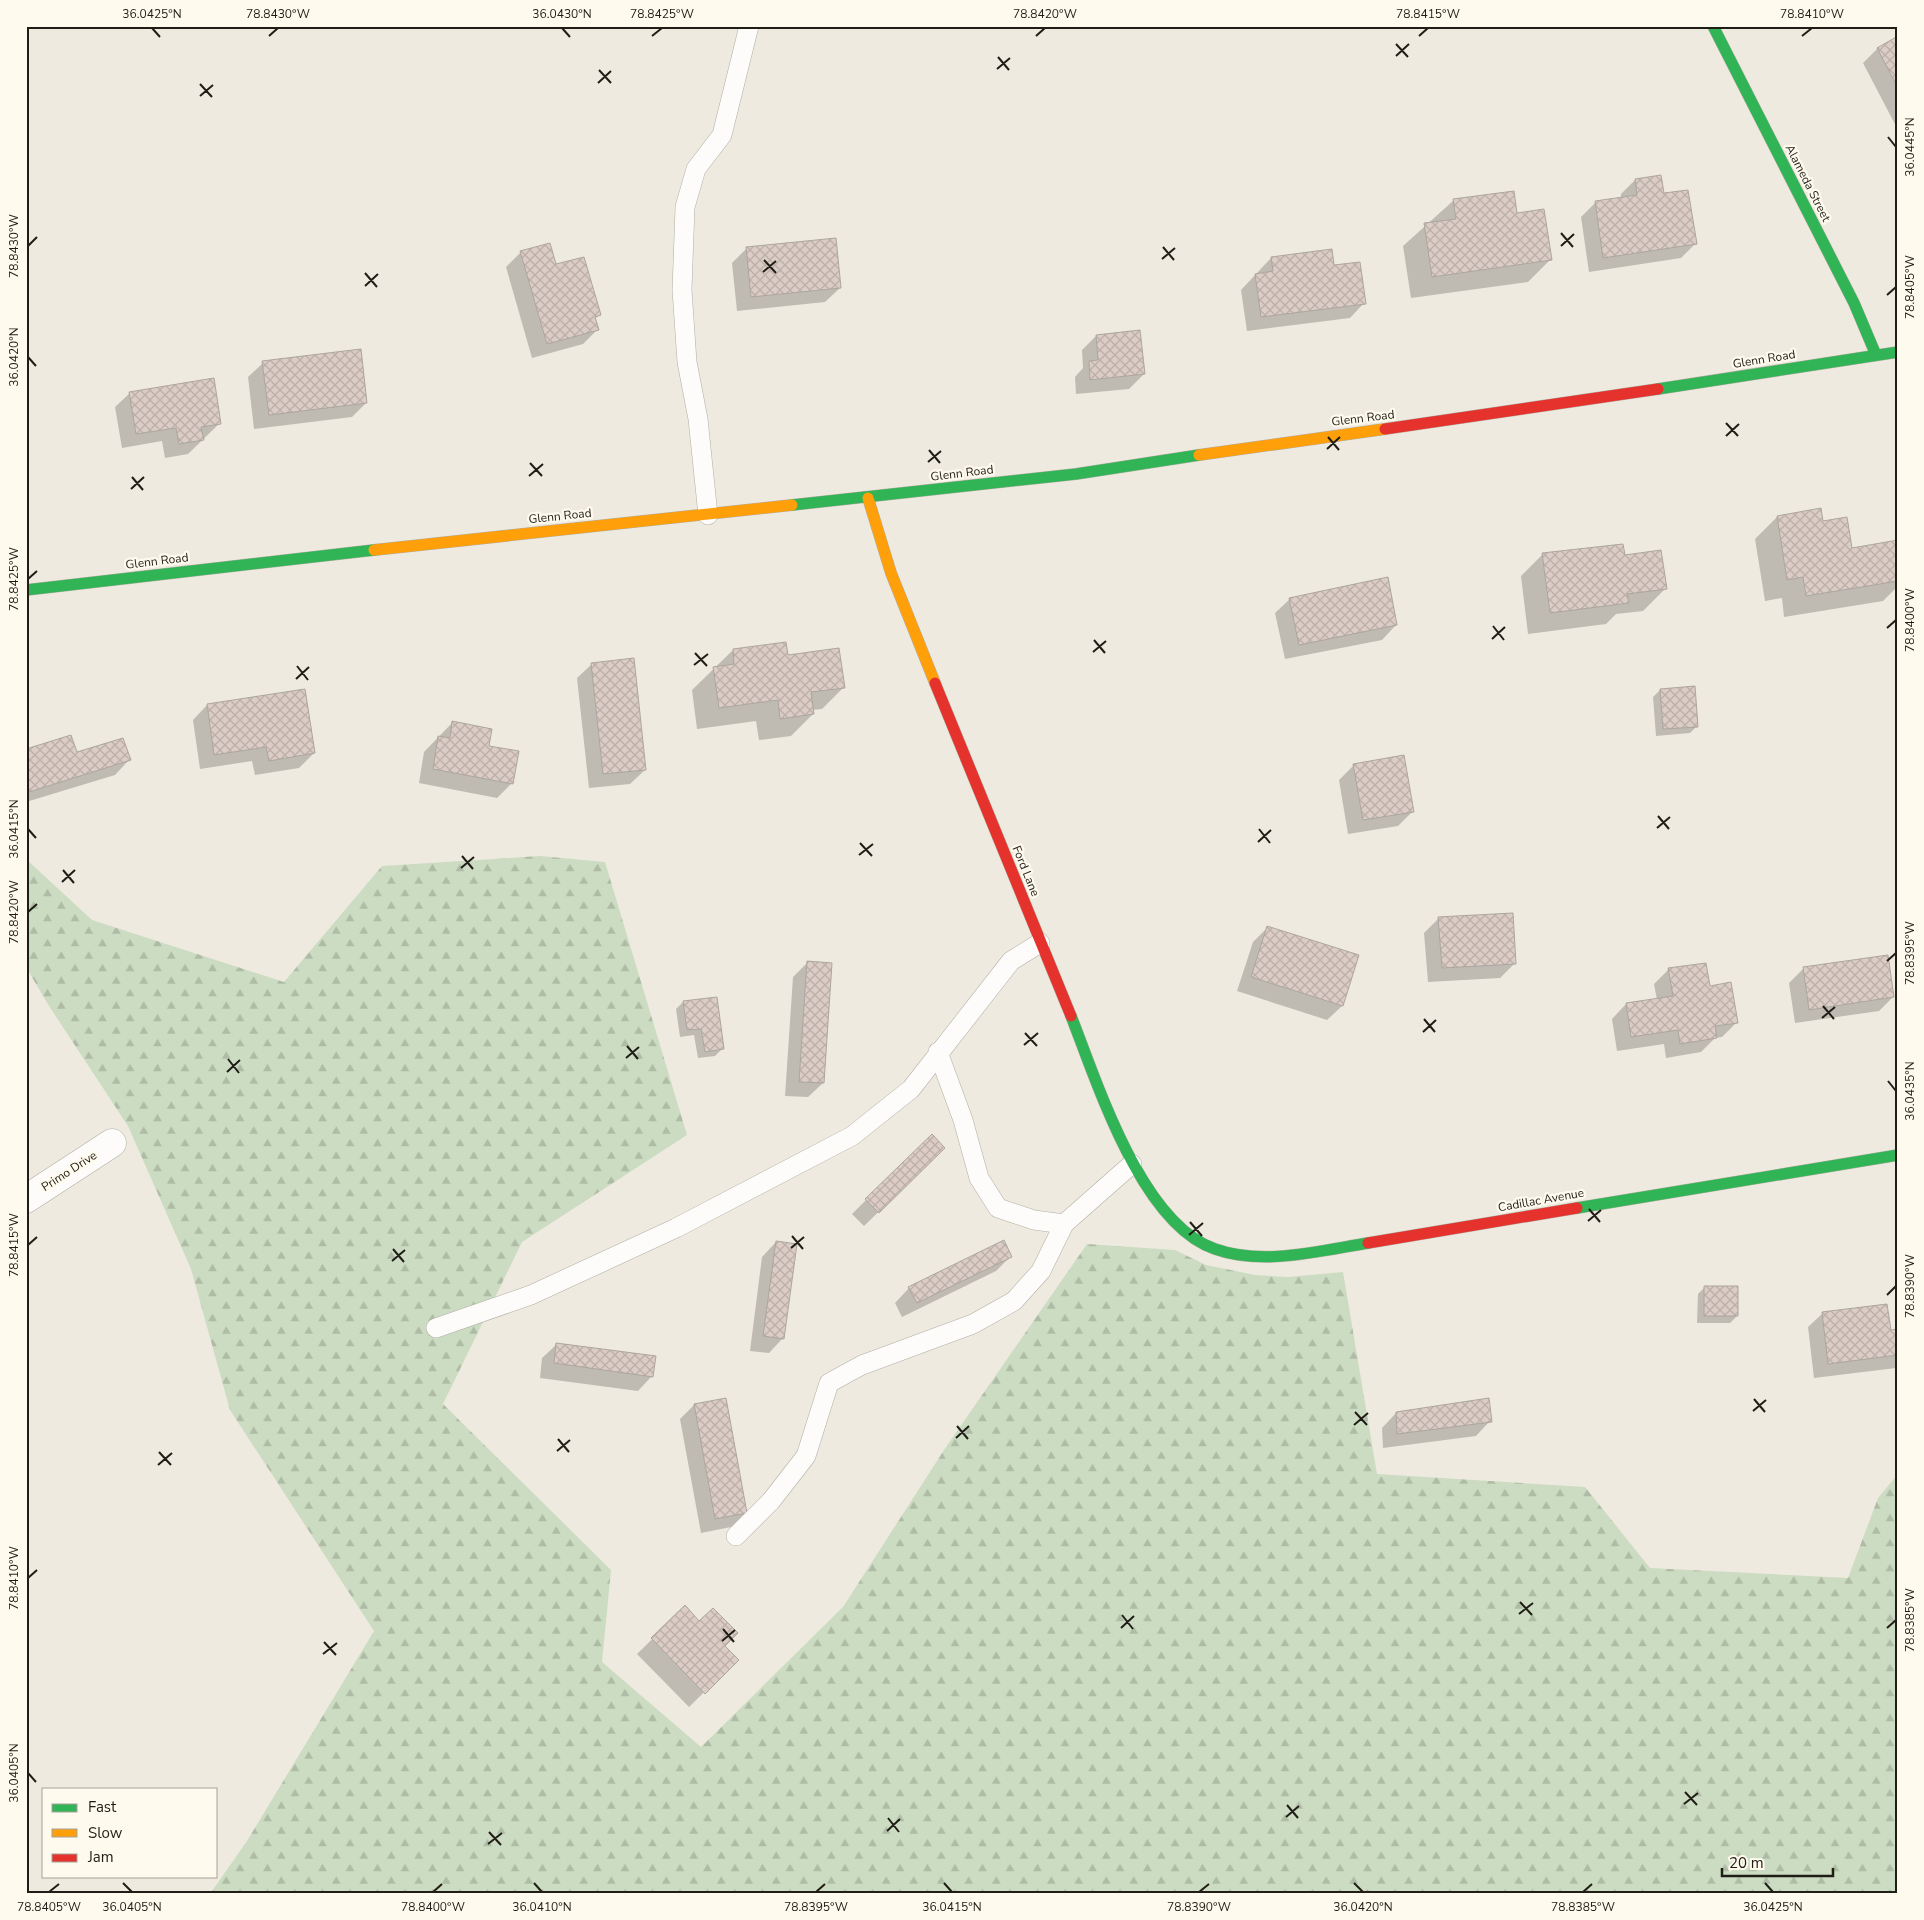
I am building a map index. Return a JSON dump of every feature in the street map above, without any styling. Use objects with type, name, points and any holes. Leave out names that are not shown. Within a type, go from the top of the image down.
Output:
[{"type":"street","name":"Alameda Street","points":[[1713,26],[1854,303],[1876,355]]},
{"type":"street","name":"Glenn Road","points":[[26,590],[299,558],[868,498],[1076,474],[1293,441],[1480,417],[1898,352]]},
{"type":"street","name":"Ford Lane","points":[[868,498],[891,573],[1040,943],[1132,1164],[1147,1191],[1165,1213],[1191,1236]]},
{"type":"street","name":"Primo Drive","points":[[26,1199],[112,1143]]},
{"type":"street","name":"Cadillac Avenue","points":[[1191,1236],[1214,1249],[1254,1256],[1298,1255],[1898,1155]]},
{"type":"lane","points":[[708,515],[698,419],[687,362],[682,290],[685,207],[696,169],[722,135],[749,26]]},
{"type":"lane","points":[[436,1328],[540,1291],[676,1228],[852,1136],[911,1089],[938,1052],[1011,961],[1040,943]]},
{"type":"lane","points":[[938,1052],[963,1120],[979,1178],[998,1208],[1034,1220],[1064,1224]]},
{"type":"lane","points":[[736,1536],[772,1501],[806,1456],[829,1383],[862,1365],[973,1324],[1014,1301],[1041,1271],[1064,1224],[1132,1164]]},
{"type":"green space","points":[[540,856],[605,862],[687,1135],[522,1242],[443,1404],[611,1570],[602,1662],[701,1747],[843,1607],[946,1447],[1087,1244],[1175,1250],[1206,1265],[1255,1275],[1288,1277],[1343,1272],[1377,1474],[1585,1487],[1650,1568],[1848,1578],[1878,1498],[1898,1474],[1898,1894],[210,1894],[247,1841],[374,1631],[230,1410],[191,1269],[128,1126],[49,1006],[26,967],[26,859],[92,920],[284,982],[382,866]]},
{"type":"building","points":[[1898,36],[1898,88],[1877,48]]},
{"type":"building","points":[[1661,175],[1664,193],[1688,190],[1697,244],[1603,258],[1595,201],[1637,195],[1635,179]]},
{"type":"building","points":[[1514,191],[1517,213],[1544,209],[1552,260],[1432,277],[1424,223],[1456,219],[1453,199]]},
{"type":"building","points":[[836,238],[841,288],[751,297],[746,247]]},
{"type":"building","points":[[550,243],[556,264],[584,257],[601,315],[595,317],[599,330],[547,344],[520,251]]},
{"type":"building","points":[[1332,249],[1334,265],[1360,262],[1366,304],[1261,317],[1255,274],[1273,271],[1271,257]]},
{"type":"building","points":[[1140,330],[1145,374],[1090,380],[1089,361],[1098,360],[1096,335]]},
{"type":"building","points":[[361,349],[367,403],[269,415],[262,361]]},
{"type":"building","points":[[214,378],[221,424],[201,427],[204,440],[179,444],[176,428],[136,434],[129,392]]},
{"type":"building","points":[[1821,508],[1823,521],[1847,517],[1852,548],[1898,540],[1898,581],[1806,596],[1803,577],[1787,580],[1777,516]]},
{"type":"building","points":[[1623,544],[1625,555],[1661,550],[1667,589],[1627,594],[1629,603],[1550,613],[1542,553]]},
{"type":"building","points":[[1388,577],[1397,625],[1299,645],[1289,598]]},
{"type":"building","points":[[786,642],[788,655],[839,648],[845,688],[811,692],[814,714],[780,719],[778,700],[719,708],[713,667],[734,664],[733,649]]},
{"type":"building","points":[[634,658],[646,770],[603,774],[591,663]]},
{"type":"building","points":[[1695,686],[1698,727],[1663,729],[1660,689]]},
{"type":"building","points":[[305,689],[315,753],[269,761],[266,747],[214,755],[207,704]]},
{"type":"building","points":[[452,721],[492,729],[489,746],[519,751],[513,784],[433,769],[438,736],[450,738]]},
{"type":"building","points":[[71,735],[77,752],[123,738],[131,760],[26,793],[26,749]]},
{"type":"building","points":[[1404,755],[1414,812],[1363,820],[1353,764]]},
{"type":"building","points":[[1513,913],[1516,964],[1442,968],[1438,917]]},
{"type":"building","points":[[1267,926],[1359,955],[1343,1006],[1251,977]]},
{"type":"building","points":[[1888,955],[1894,997],[1809,1010],[1803,967]]},
{"type":"building","points":[[807,961],[832,963],[824,1083],[799,1082]]},
{"type":"building","points":[[1706,963],[1710,986],[1731,982],[1738,1023],[1715,1026],[1717,1038],[1680,1044],[1678,1030],[1631,1037],[1626,1003],[1673,996],[1668,968]]},
{"type":"building","points":[[717,997],[724,1049],[705,1052],[701,1029],[687,1030],[683,1001]]},
{"type":"building","points":[[932,1134],[945,1148],[879,1213],[865,1199]]},
{"type":"building","points":[[1004,1240],[1012,1257],[917,1303],[908,1287]]},
{"type":"building","points":[[776,1241],[797,1244],[784,1339],[763,1336]]},
{"type":"building","points":[[1704,1286],[1738,1286],[1738,1316],[1704,1316]]},
{"type":"building","points":[[1887,1304],[1891,1330],[1898,1329],[1898,1355],[1828,1364],[1822,1312]]},
{"type":"building","points":[[556,1343],[656,1356],[653,1377],[554,1363]]},
{"type":"building","points":[[726,1398],[747,1513],[715,1519],[694,1404]]},
{"type":"building","points":[[1489,1398],[1492,1422],[1397,1434],[1396,1412]]},
{"type":"building","points":[[685,1605],[699,1621],[713,1608],[738,1633],[725,1646],[739,1660],[705,1694],[651,1638]]},
{"type":"traffic: fast","points":[[1713,26],[1854,303],[1876,355]]},
{"type":"traffic: fast","points":[[1658,389],[1898,352]]},
{"type":"traffic: fast","points":[[792,505],[1076,474],[1199,455]]},
{"type":"traffic: fast","points":[[26,590],[374,550]]},
{"type":"traffic: fast","points":[[1071,1016],[1108,1112],[1125,1148],[1144,1182],[1165,1211],[1189,1235],[1215,1249],[1233,1254],[1272,1257],[1311,1253],[1368,1243]]},
{"type":"traffic: fast","points":[[1577,1208],[1898,1155]]},
{"type":"traffic: slow","points":[[1199,455],[1385,429]]},
{"type":"traffic: slow","points":[[868,498],[891,573],[935,683]]},
{"type":"traffic: slow","points":[[374,550],[792,505]]},
{"type":"traffic: jam","points":[[1385,429],[1658,389]]},
{"type":"traffic: jam","points":[[935,683],[1071,1016]]},
{"type":"traffic: jam","points":[[1368,1243],[1577,1208]]}]
